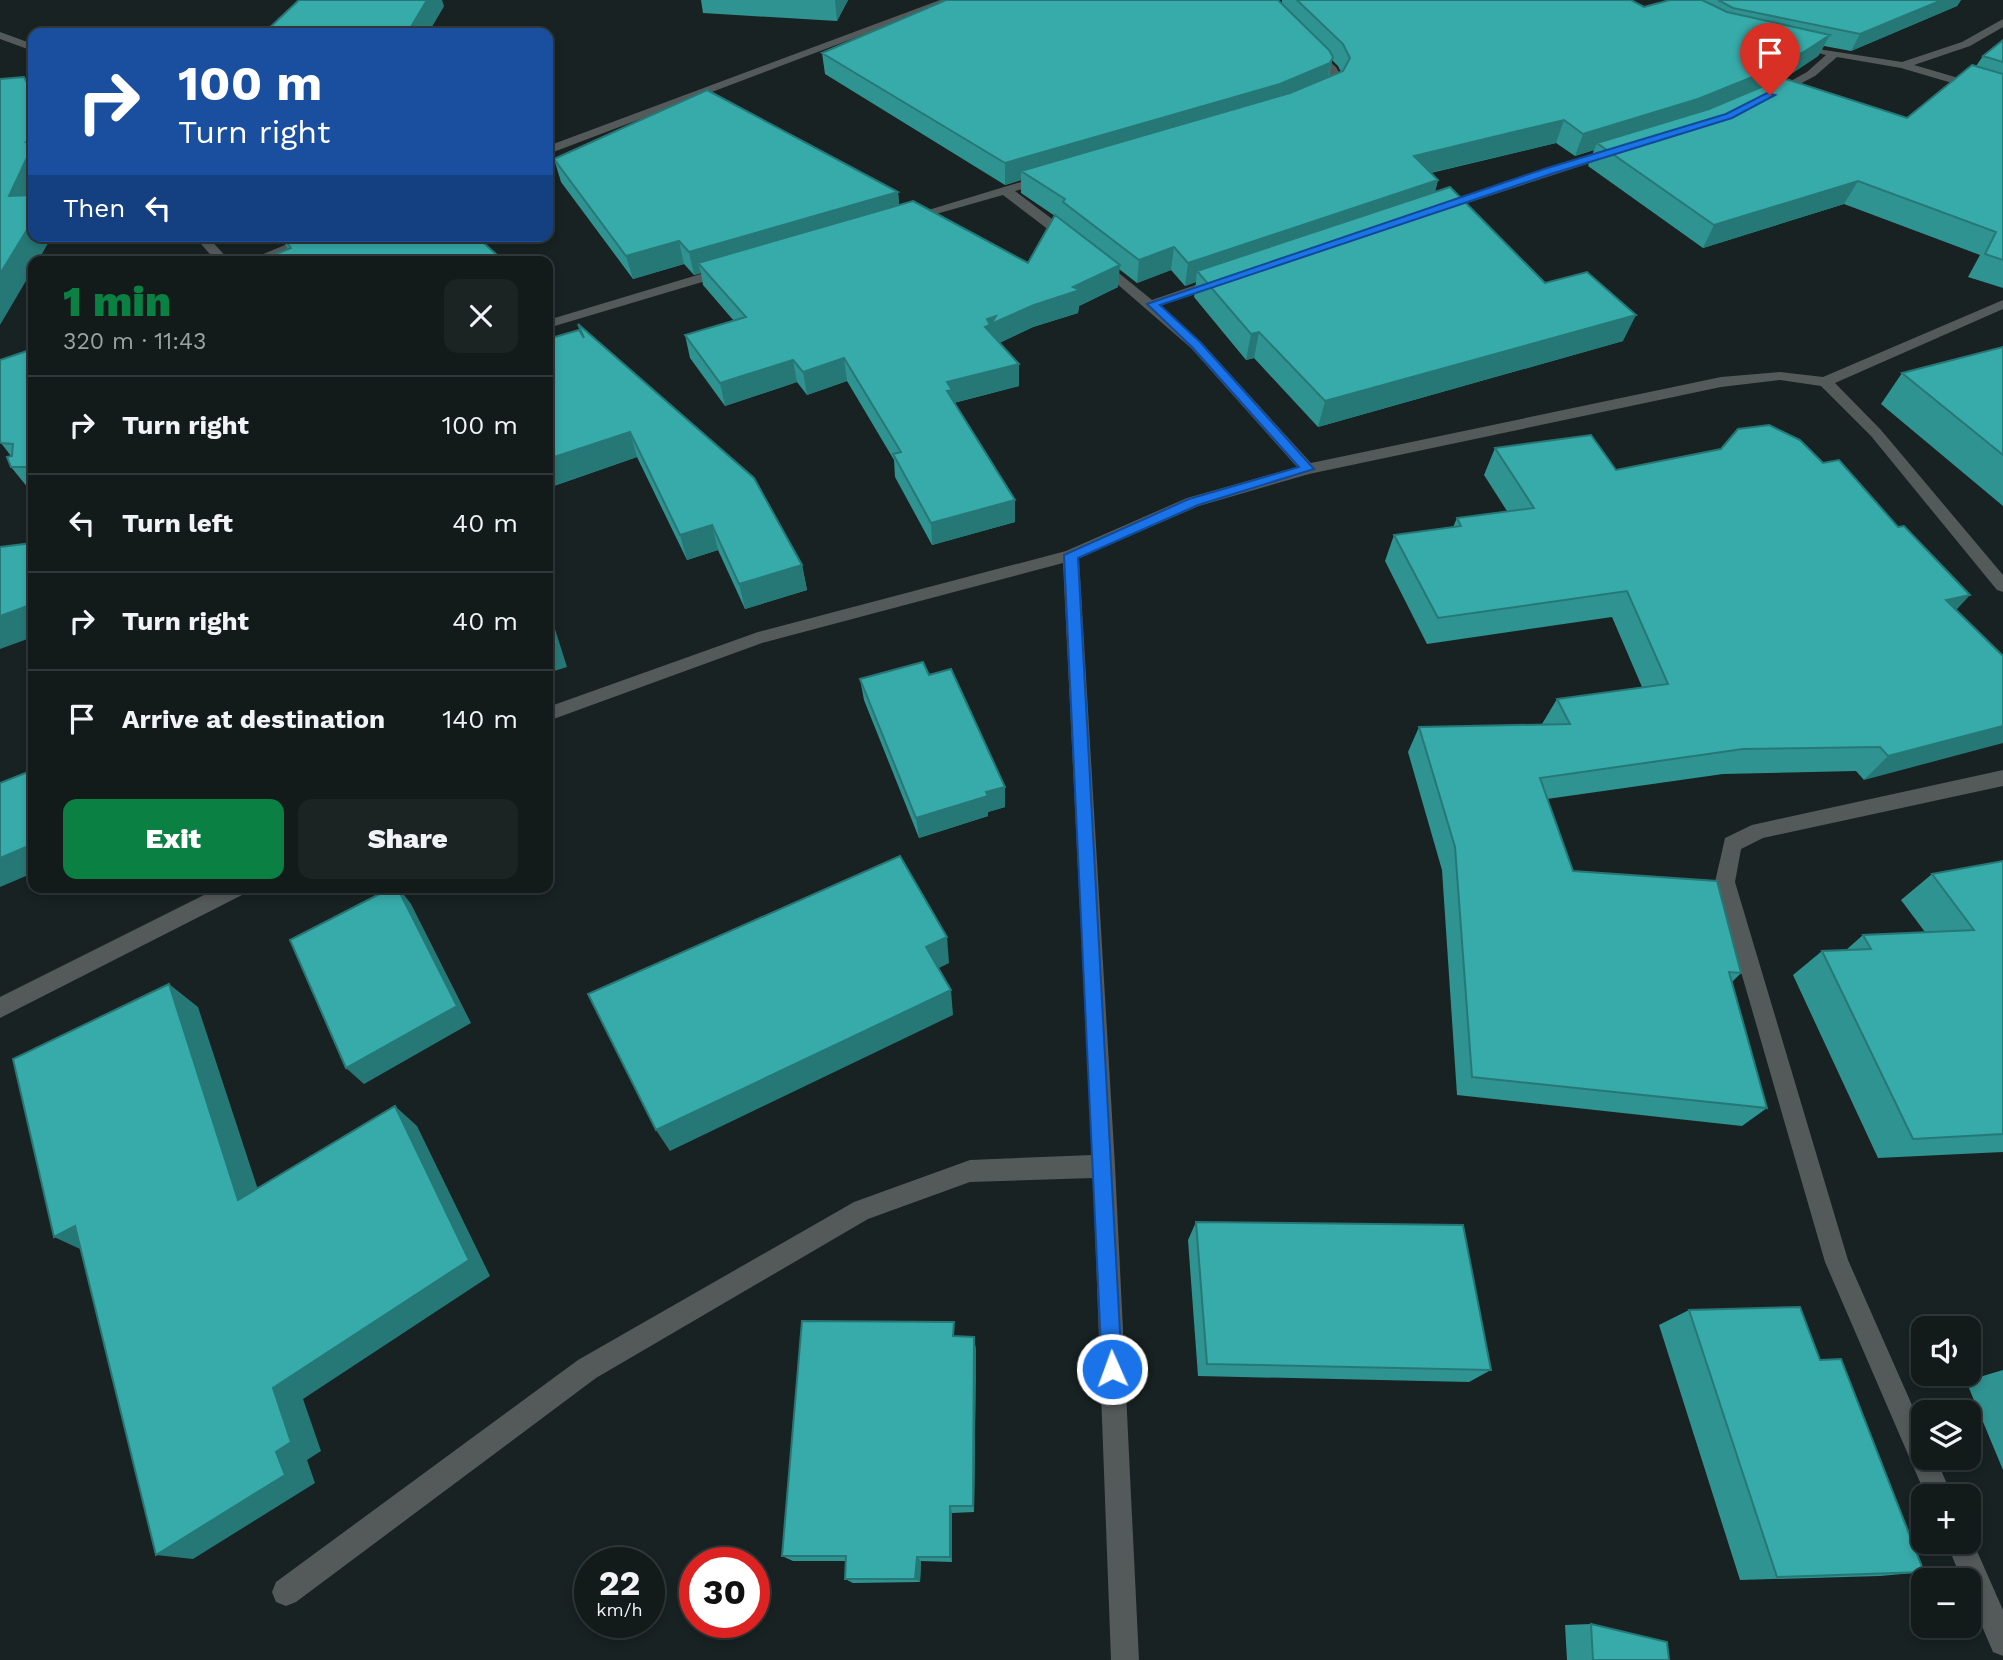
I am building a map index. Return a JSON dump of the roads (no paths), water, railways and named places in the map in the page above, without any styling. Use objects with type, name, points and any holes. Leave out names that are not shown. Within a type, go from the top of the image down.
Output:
[{"type":"street","points":[[553,148],[950,0]]},
{"type":"street","points":[[1903,65],[1966,44],[2003,22]]},
{"type":"street","points":[[0,35],[28,46]]},
{"type":"street","points":[[1305,42],[1332,69],[1337,79],[1333,89],[1312,98]]},
{"type":"street","points":[[1808,48],[1903,65],[2003,95]]},
{"type":"street","points":[[1764,98],[1811,74],[1834,54]]},
{"type":"street","points":[[1429,211],[1625,148]]},
{"type":"street","points":[[898,221],[1058,175]]},
{"type":"street","points":[[1005,190],[1152,304],[1196,345],[1308,469]]},
{"type":"street","points":[[206,242],[220,256]]},
{"type":"street","points":[[266,256],[303,242]]},
{"type":"street","points":[[553,323],[737,268]]},
{"type":"street","points":[[1152,304],[1231,278]]},
{"type":"street","points":[[553,712],[758,638],[1071,555],[1193,502],[1308,469],[1721,382],[1780,376],[1825,382],[2003,304]]},
{"type":"street","points":[[1825,382],[1876,433],[2003,586]]},
{"type":"street","points":[[1071,555],[1104,1166],[1125,1660]]},
{"type":"street","points":[[1935,1484],[1837,1262],[1725,882],[1732,844],[1759,831],[2003,778]]},
{"type":"street","points":[[0,1008],[227,893]]},
{"type":"street","points":[[286,1592],[587,1369],[862,1210],[970,1171],[1104,1166]]},
{"type":"street","points":[[1964,1554],[2003,1642]]}]
